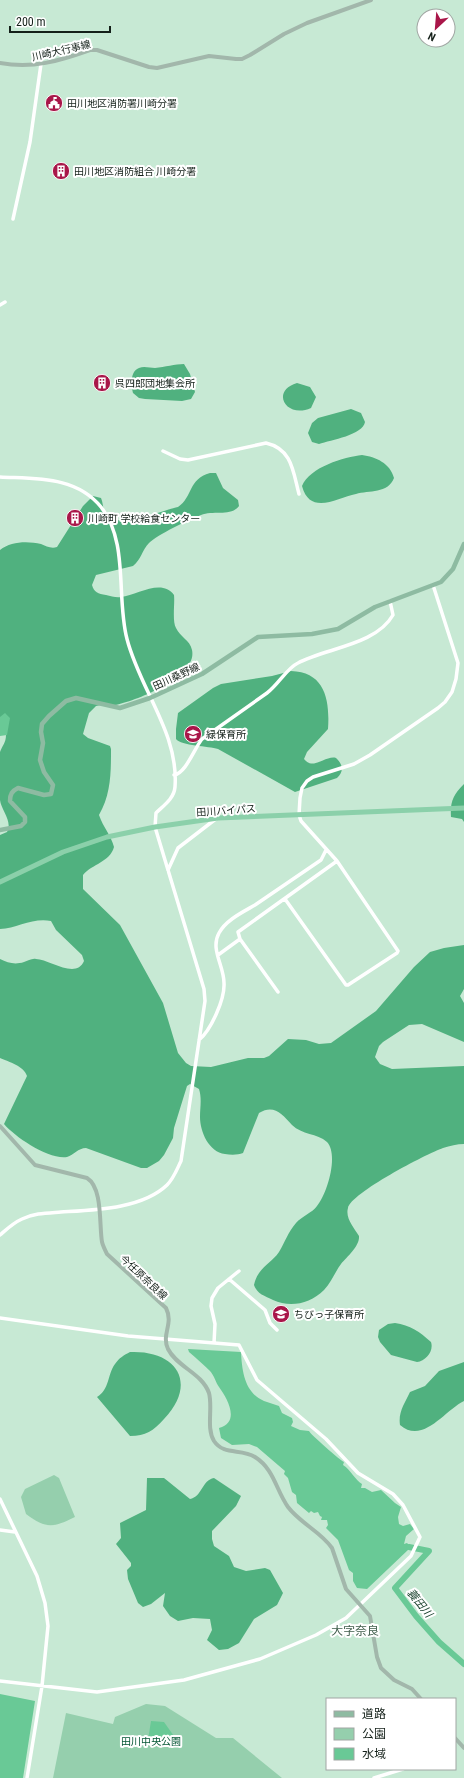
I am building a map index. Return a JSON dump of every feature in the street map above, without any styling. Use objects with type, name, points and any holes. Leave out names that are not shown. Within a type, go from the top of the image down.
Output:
[{"type":"highway","name":"田川バイパス","points":[[0,882],[63,852],[107,837],[155,827],[218,818],[464,808]]},
{"type":"main road","name":"川崎大行事線","points":[[0,63],[18,66],[41,64],[90,50],[96,50],[149,67],[157,68],[209,56],[242,59],[284,34],[307,23],[371,0]]},
{"type":"main road","name":"田川桑野線","points":[[0,830],[21,826],[25,822],[25,817],[10,801],[12,791],[18,788],[44,795],[51,794],[53,785],[41,766],[40,760],[44,743],[41,732],[42,724],[66,701],[76,698],[120,708],[150,698],[202,674],[258,637],[312,634],[338,629],[375,607],[441,582],[451,572],[464,544]]},
{"type":"main road","name":"今任原奈良線","points":[[0,1126],[35,1165],[87,1178],[92,1181],[99,1210],[102,1242],[107,1254],[166,1308],[170,1315],[170,1322],[165,1340]]},
{"type":"main road","points":[[165,1340],[174,1358],[206,1386],[209,1395],[211,1435],[214,1442],[222,1449],[243,1452],[255,1456],[269,1470],[276,1480],[288,1506],[332,1548],[346,1589],[370,1616],[377,1657],[381,1668],[394,1680],[412,1689],[421,1698]]},
{"type":"main road","points":[[456,1739],[464,1748]]},
{"type":"street","points":[[13,219],[30,142],[41,64]]},
{"type":"street","points":[[0,305],[5,302]]},
{"type":"street","points":[[163,451],[180,459],[188,460],[266,443],[276,445],[289,457],[299,494]]},
{"type":"street","points":[[0,477],[42,479],[65,483],[81,490],[101,507],[115,534],[123,616],[127,639],[150,698],[171,745],[175,788],[169,801],[156,814],[155,827],[204,989],[205,1001],[181,1161],[175,1175],[162,1188],[145,1199],[99,1210],[37,1214],[23,1219],[9,1227],[0,1235]]},
{"type":"street","points":[[285,899],[346,985],[396,955],[398,951],[337,861],[301,821],[299,815],[302,788],[307,781],[313,777],[354,764],[370,755],[438,708],[449,697],[456,679],[458,663],[434,585]]},
{"type":"street","points":[[174,775],[183,770],[202,739],[267,693],[277,685],[289,670],[297,663],[354,643],[374,634],[393,615],[390,601]]},
{"type":"street","points":[[168,870],[178,848],[218,818]]},
{"type":"street","points":[[199,1040],[211,1026],[225,984],[215,946],[216,939],[225,925],[321,860],[326,850]]},
{"type":"street","points":[[278,992],[240,939],[238,932],[337,861]]},
{"type":"street","points":[[218,955],[240,939]]},
{"type":"street","points":[[214,1343],[215,1324],[212,1298],[218,1288],[240,1271]]},
{"type":"street","points":[[229,1279],[265,1310],[270,1323],[277,1330]]},
{"type":"street","points":[[0,1318],[128,1336],[239,1345],[254,1375],[265,1388],[326,1439],[364,1478],[394,1494],[403,1504],[420,1537],[415,1550],[346,1618],[260,1659],[184,1680],[97,1692],[0,1681]]},
{"type":"street","points":[[0,1499],[37,1576],[45,1603],[48,1626],[42,1686],[27,1778]]},
{"type":"street","points":[[0,1530],[15,1532]]},
{"type":"street","points":[[374,1778],[399,1770]]},
{"type":"green space","points":[[54,1475],[59,1478],[75,1517],[55,1525],[50,1525],[39,1522],[26,1514],[21,1497],[25,1489]]},
{"type":"green space","name":"田川中央公園","points":[[146,1704],[165,1706],[216,1738],[233,1738],[282,1778],[53,1778],[66,1713],[113,1724],[115,1717]]},
{"type":"shaded area","points":[[184,364],[190,374],[195,392],[191,399],[182,401],[145,399],[139,398],[133,393],[132,379],[134,372],[139,368],[155,368]]},
{"type":"shaded area","points":[[297,383],[310,387],[316,397],[311,408],[294,410],[284,403],[284,392],[289,387]]},
{"type":"shaded area","points":[[351,409],[361,413],[365,422],[363,427],[353,434],[319,444],[312,442],[308,433],[312,423],[318,418]]},
{"type":"shaded area","points":[[362,455],[377,459],[389,468],[394,478],[387,487],[325,503],[318,503],[311,500],[306,495],[302,486],[312,473],[328,464]]},
{"type":"shaded area","points":[[210,473],[216,473],[223,488],[238,500],[239,506],[236,509],[227,512],[201,515],[189,520],[149,543],[138,561],[133,566],[96,575],[92,585],[95,591],[103,595],[117,597],[127,596],[156,588],[169,590],[174,595],[174,621],[176,628],[192,650],[191,660],[185,669],[176,678],[163,686],[150,693],[124,703],[96,706],[89,713],[83,734],[88,738],[110,746],[111,749],[108,791],[99,815],[114,847],[112,852],[105,860],[83,875],[83,889],[120,925],[163,1003],[178,1053],[186,1063],[191,1066],[211,1067],[248,1058],[264,1058],[269,1056],[288,1039],[306,1040],[319,1044],[331,1043],[376,1011],[414,967],[430,952],[464,945],[464,989],[460,996],[464,1003],[464,1042],[422,1024],[409,1025],[383,1042],[379,1046],[375,1057],[380,1064],[392,1069],[464,1066],[464,1144],[443,1148],[421,1158],[375,1184],[352,1201],[347,1212],[350,1223],[359,1236],[357,1244],[350,1255],[341,1264],[324,1290],[313,1299],[293,1304],[286,1304],[264,1296],[257,1291],[254,1285],[258,1274],[279,1252],[293,1226],[315,1208],[321,1200],[328,1184],[332,1165],[330,1148],[327,1142],[323,1139],[300,1131],[285,1117],[273,1110],[264,1110],[259,1113],[243,1153],[232,1155],[219,1152],[206,1140],[200,1123],[200,1092],[199,1089],[190,1084],[187,1086],[174,1128],[173,1138],[159,1161],[147,1168],[141,1168],[86,1148],[81,1149],[67,1157],[51,1155],[24,1141],[4,1124],[27,1076],[20,1067],[0,1058],[0,959],[9,962],[21,963],[36,959],[69,969],[75,969],[84,961],[82,955],[56,930],[51,921],[38,920],[0,929],[0,835],[7,832],[9,824],[0,800],[0,752],[5,742],[6,735],[0,732],[0,550],[14,543],[25,542],[55,548],[57,547],[83,506],[93,496],[101,498],[105,513],[115,520],[143,517],[178,507],[183,503],[198,479]]},
{"type":"shaded area","points":[[291,671],[311,676],[318,682],[323,690],[328,708],[328,729],[307,752],[304,759],[308,762],[315,763],[336,758],[342,768],[341,773],[337,778],[295,792],[218,749],[183,743],[176,739],[178,713],[213,688],[221,684],[272,676]]},
{"type":"shaded area","points":[[464,784],[464,822],[462,819],[451,817],[451,812],[453,799]]},
{"type":"shaded area","points":[[395,1323],[405,1325],[423,1335],[431,1342],[431,1349],[426,1358],[417,1362],[391,1355],[380,1342],[378,1337],[379,1330],[388,1324]]},
{"type":"shaded area","points":[[130,1352],[146,1353],[160,1357],[170,1363],[177,1371],[181,1381],[180,1393],[174,1406],[164,1419],[156,1427],[145,1434],[130,1436],[97,1397],[104,1390],[112,1368],[122,1357]]},
{"type":"shaded area","points":[[464,1362],[464,1401],[425,1429],[417,1431],[409,1430],[400,1425],[401,1412],[410,1392],[425,1386],[439,1371]]},
{"type":"shaded area","points":[[147,1478],[164,1478],[190,1499],[197,1495],[210,1479],[214,1478],[241,1496],[236,1506],[212,1531],[214,1546],[229,1556],[234,1567],[246,1571],[265,1568],[270,1570],[283,1593],[277,1605],[254,1619],[239,1643],[228,1649],[219,1650],[207,1640],[212,1630],[210,1619],[193,1618],[178,1621],[170,1616],[163,1606],[165,1593],[151,1604],[143,1607],[138,1603],[128,1579],[127,1570],[131,1566],[131,1563],[116,1544],[121,1538],[120,1523],[146,1510]]},
{"type":"water","points":[[5,713],[10,718],[7,735],[0,736],[0,717]]},
{"type":"water","points":[[188,1349],[241,1352],[242,1367],[246,1381],[253,1393],[264,1401],[279,1406],[282,1413],[292,1418],[293,1422],[291,1426],[300,1430],[309,1431],[344,1462],[343,1465],[362,1484],[361,1488],[365,1488],[372,1492],[381,1490],[401,1507],[398,1517],[399,1524],[403,1526],[410,1524],[414,1529],[406,1536],[404,1544],[407,1543],[411,1547],[415,1546],[414,1549],[409,1549],[367,1589],[357,1588],[353,1581],[353,1573],[349,1570],[338,1540],[326,1528],[328,1525],[327,1520],[321,1520],[322,1517],[318,1512],[314,1513],[311,1511],[309,1513],[297,1503],[296,1495],[292,1492],[288,1478],[284,1474],[285,1471],[257,1447],[249,1444],[232,1445],[221,1438],[219,1428],[226,1425],[231,1415],[228,1403],[211,1373],[189,1352]]},
{"type":"water","points":[[0,1694],[35,1701],[23,1778],[0,1778]]},
{"type":"water","points":[[151,1721],[164,1722],[176,1739],[175,1744],[148,1740]]},
{"type":"waterway","name":"蓑田川","points":[[409,1547],[429,1551],[395,1588],[416,1616],[439,1642],[464,1664]]},
{"type":"place","name":"田川地区消防署川崎分署","points":[[54,103]]},
{"type":"place","name":"田川地区消防組合 川崎分署","points":[[61,171]]},
{"type":"place","name":"呉四郎団地集会所","points":[[102,383]]},
{"type":"place","name":"川崎町 学校給食センター","points":[[75,518]]},
{"type":"place","name":"緑保育所","points":[[193,734]]},
{"type":"place","name":"ちびっ子保育所","points":[[281,1314]]},
{"type":"district","name":"大字奈良","points":[[355,1631]]}]
